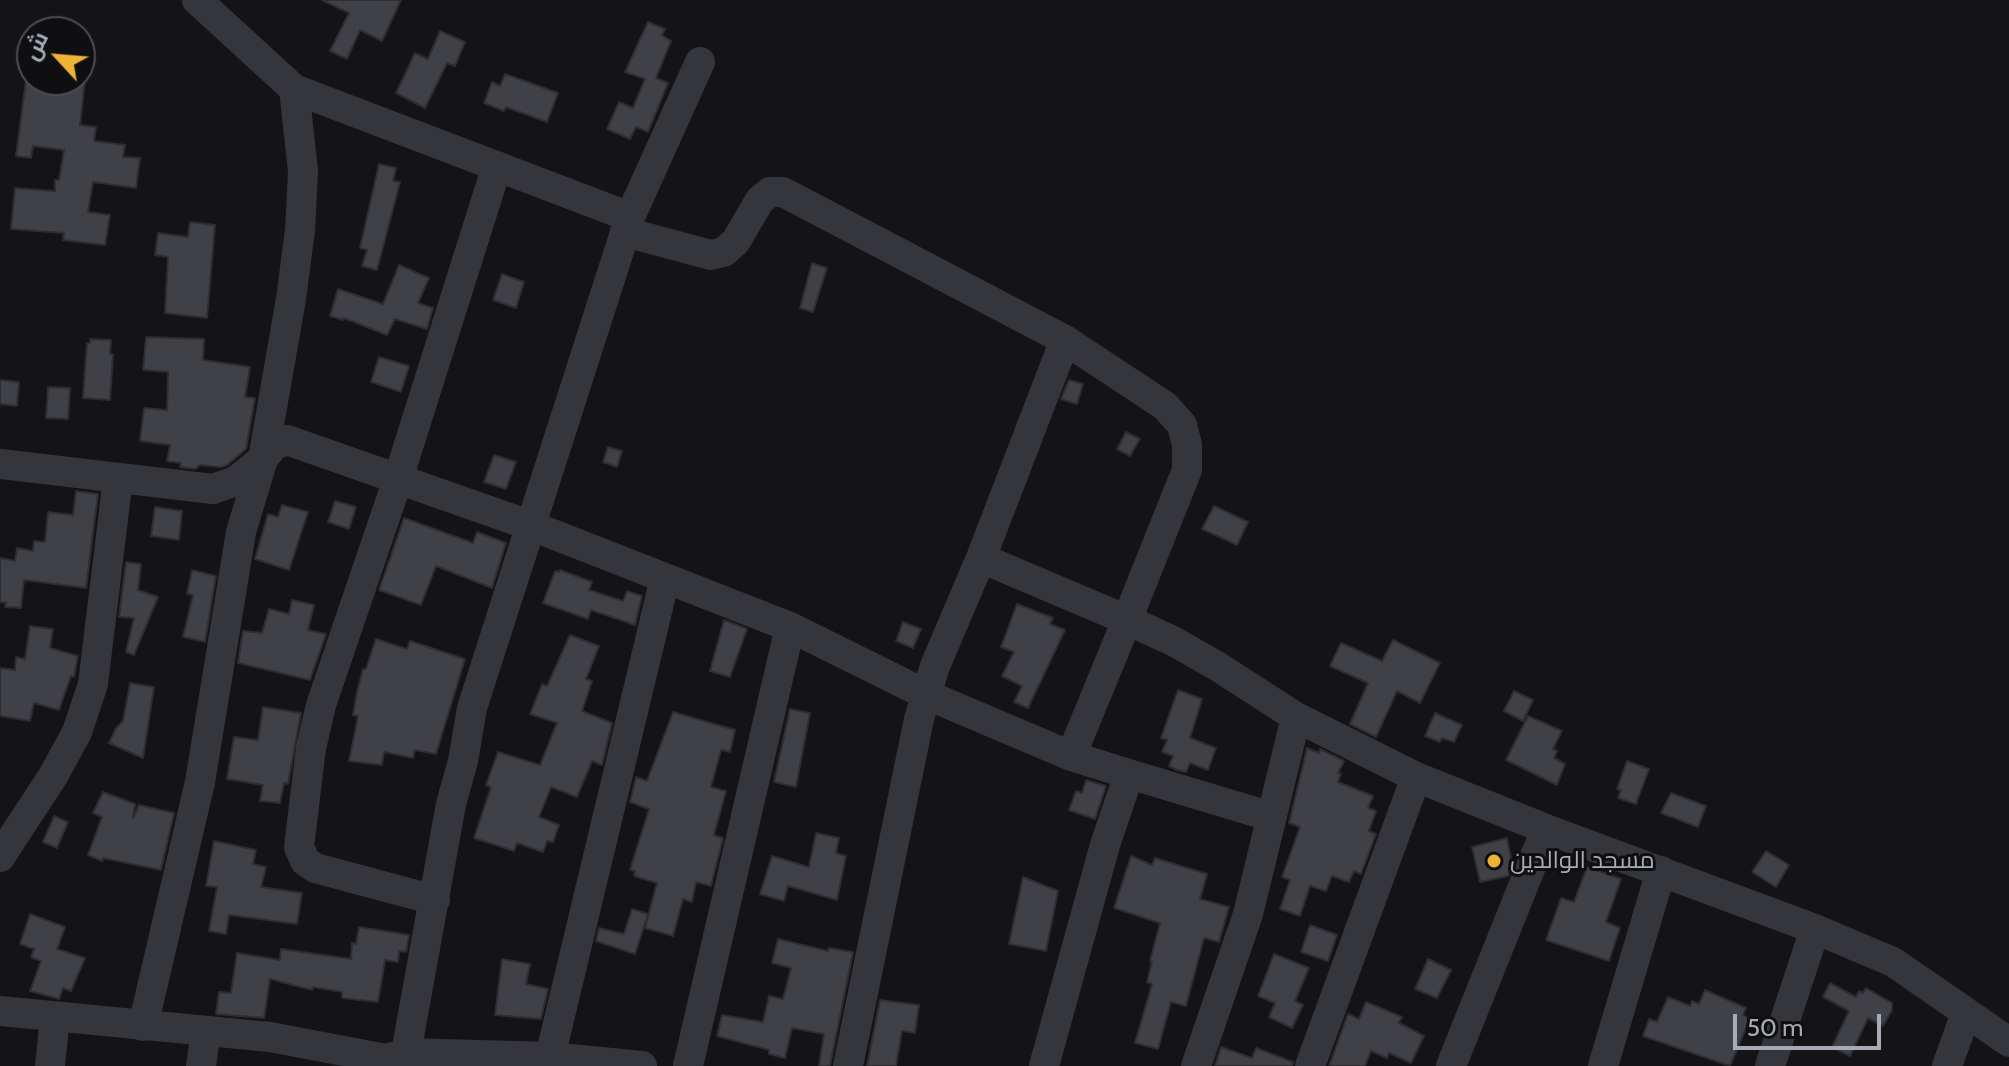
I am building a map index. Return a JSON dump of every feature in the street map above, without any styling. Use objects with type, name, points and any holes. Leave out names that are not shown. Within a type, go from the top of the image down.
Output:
[{"type":"street","points":[[197,0],[294,89],[497,166],[628,224],[711,255],[724,252],[736,241],[760,200],[770,192],[783,192],[1065,340],[1165,406],[1182,425],[1187,445],[1187,470],[1071,756]]},
{"type":"street","points":[[392,1059],[435,900],[451,804],[463,761],[472,708],[628,224],[700,62]]},
{"type":"street","points":[[143,1026],[200,782],[241,532],[263,459],[300,230],[303,171],[294,89]]},
{"type":"street","points":[[435,900],[315,868],[305,861],[299,847],[311,748],[321,705],[398,479],[497,166]]},
{"type":"street","points":[[848,1066],[925,694],[1065,340]]},
{"type":"street","points":[[0,464],[213,489],[236,481],[263,459],[274,445],[287,440],[532,526],[790,627],[925,694],[1071,756],[1272,817]]},
{"type":"street","points":[[0,857],[53,776],[77,732],[93,684],[118,478]]},
{"type":"street","points":[[981,558],[1173,641],[1296,717],[1416,777],[1815,929],[1893,962],[2009,1042]]},
{"type":"street","points":[[550,1057],[665,578]]},
{"type":"street","points":[[688,1066],[790,627]]},
{"type":"street","points":[[1196,1066],[1248,914],[1296,717]]},
{"type":"street","points":[[1044,1066],[1105,845],[1129,774]]},
{"type":"street","points":[[1310,1066],[1416,777]]},
{"type":"street","points":[[1451,1066],[1546,829]]},
{"type":"street","points":[[1603,1066],[1661,871]]},
{"type":"street","points":[[1770,1066],[1815,929]]},
{"type":"street","points":[[0,1011],[270,1037],[392,1059],[550,1057],[642,1066]]},
{"type":"street","points":[[1947,1066],[1966,1013]]},
{"type":"street","points":[[50,1066],[55,1017]]},
{"type":"street","points":[[201,1066],[206,1031]]},
{"type":"building","points":[[322,0],[401,0],[382,41],[360,30],[347,59],[330,51],[349,13]]},
{"type":"building","points":[[648,22],[665,29],[662,35],[671,41],[656,78],[668,83],[648,132],[636,127],[630,139],[607,129],[619,102],[633,108],[645,79],[625,72]]},
{"type":"building","points":[[440,31],[465,42],[455,66],[447,63],[425,108],[396,93],[415,53],[428,59]]},
{"type":"building","points":[[505,74],[558,93],[547,122],[506,107],[504,111],[484,103],[492,82],[500,86]]},
{"type":"building","points":[[24,96],[83,96],[80,125],[96,127],[94,141],[125,145],[123,157],[140,158],[136,188],[93,182],[88,212],[110,215],[105,245],[63,240],[64,233],[11,229],[15,188],[55,191],[64,150],[33,146],[31,158],[16,156]]},
{"type":"building","points":[[379,164],[396,168],[393,181],[400,182],[377,270],[362,266],[367,250],[360,248]]},
{"type":"building","points":[[190,222],[215,225],[207,318],[165,313],[168,257],[155,255],[158,233],[188,237]]},
{"type":"building","points":[[812,263],[827,268],[813,312],[800,308]]},
{"type":"building","points":[[399,265],[429,278],[418,303],[433,308],[427,329],[395,319],[387,335],[344,318],[330,316],[338,289],[383,304]]},
{"type":"building","points":[[502,274],[524,282],[516,308],[493,300]]},
{"type":"building","points":[[146,337],[204,339],[203,360],[250,367],[245,397],[255,398],[246,449],[227,465],[200,465],[195,469],[180,467],[181,463],[167,461],[170,445],[140,441],[144,408],[167,410],[168,372],[143,370]]},
{"type":"building","points":[[90,339],[111,340],[110,400],[83,398],[87,343]]},
{"type":"building","points":[[379,357],[409,366],[401,392],[371,382]]},
{"type":"building","points":[[0,380],[19,382],[17,406],[0,404]]},
{"type":"building","points":[[1069,380],[1083,384],[1077,404],[1061,399]]},
{"type":"building","points":[[48,387],[70,388],[68,419],[46,418]]},
{"type":"building","points":[[1126,432],[1140,439],[1130,456],[1117,449]]},
{"type":"building","points":[[608,447],[622,451],[617,467],[603,462]]},
{"type":"building","points":[[494,455],[516,462],[506,489],[484,482]]},
{"type":"building","points":[[76,491],[98,494],[86,588],[24,580],[21,608],[5,607],[6,603],[0,602],[0,558],[15,561],[17,548],[33,551],[34,541],[45,542],[48,512],[73,515]]},
{"type":"building","points":[[335,501],[356,507],[349,529],[328,522]]},
{"type":"building","points":[[282,505],[308,512],[289,570],[255,559],[268,514],[278,517]]},
{"type":"building","points":[[1214,506],[1248,522],[1237,545],[1202,529]]},
{"type":"building","points":[[155,507],[182,511],[179,540],[151,536]]},
{"type":"building","points":[[404,518],[473,543],[477,532],[506,543],[492,588],[436,566],[421,605],[379,590]]},
{"type":"building","points":[[126,562],[141,564],[138,590],[158,597],[134,655],[126,652],[134,618],[119,617]]},
{"type":"building","points":[[192,570],[216,576],[205,642],[183,637],[193,595],[187,594]]},
{"type":"building","points":[[555,571],[592,582],[589,590],[623,601],[627,591],[642,596],[635,625],[591,610],[588,619],[543,603]]},
{"type":"building","points":[[292,600],[314,605],[308,630],[326,634],[310,680],[238,663],[243,631],[262,633],[269,609],[289,614]]},
{"type":"building","points":[[1017,604],[1053,618],[1050,624],[1065,630],[1028,708],[1014,702],[1022,686],[1002,676],[1014,652],[1001,647]]},
{"type":"building","points":[[724,620],[747,629],[730,677],[710,671]]},
{"type":"building","points":[[903,622],[921,629],[913,648],[896,641]]},
{"type":"building","points":[[30,626],[53,629],[50,648],[78,656],[74,677],[71,676],[59,710],[34,703],[30,721],[0,716],[0,668],[15,670],[16,657],[25,659]]},
{"type":"building","points":[[570,635],[599,646],[586,679],[592,681],[582,711],[612,723],[602,765],[592,761],[577,797],[551,787],[539,817],[559,825],[553,842],[547,841],[543,852],[517,843],[514,851],[474,838],[491,787],[486,785],[498,752],[540,765],[557,723],[530,714],[542,684],[547,686]]},
{"type":"building","points":[[376,639],[407,649],[410,641],[465,659],[436,754],[415,750],[413,758],[384,752],[382,765],[349,761],[358,716],[353,715],[357,692]]},
{"type":"building","points":[[1393,640],[1440,663],[1420,703],[1397,691],[1376,737],[1350,724],[1368,683],[1330,666],[1341,643],[1382,661]]},
{"type":"building","points":[[130,683],[154,687],[143,758],[109,743],[123,721]]},
{"type":"building","points":[[1178,690],[1202,699],[1190,738],[1216,748],[1208,770],[1190,763],[1186,772],[1177,770],[1169,766],[1173,756],[1162,752],[1167,740],[1161,738]]},
{"type":"building","points":[[1514,691],[1533,700],[1523,721],[1504,711]]},
{"type":"building","points":[[263,707],[301,713],[288,784],[284,783],[280,803],[260,801],[263,785],[227,779],[234,737],[258,740]]},
{"type":"building","points":[[790,709],[810,713],[796,787],[774,782]]},
{"type":"building","points":[[673,712],[735,730],[730,752],[721,750],[711,787],[726,791],[714,835],[723,838],[711,886],[696,882],[692,902],[683,899],[673,936],[645,928],[657,883],[634,876],[635,871],[630,870],[649,809],[630,802],[636,777],[647,781]]},
{"type":"building","points":[[1435,713],[1462,725],[1454,742],[1442,738],[1440,742],[1425,736]]},
{"type":"building","points":[[1528,716],[1562,731],[1553,749],[1557,751],[1554,758],[1565,764],[1557,785],[1506,760]]},
{"type":"building","points":[[1307,748],[1319,753],[1320,749],[1344,761],[1338,773],[1341,774],[1338,782],[1373,796],[1368,808],[1376,811],[1369,831],[1376,834],[1361,874],[1354,871],[1349,882],[1332,876],[1326,891],[1310,886],[1300,916],[1280,909],[1290,880],[1282,877],[1300,827],[1289,823]]},
{"type":"building","points":[[1627,761],[1649,769],[1636,804],[1618,798],[1621,790],[1617,789]]},
{"type":"building","points":[[1086,780],[1106,786],[1095,819],[1069,810],[1076,791],[1082,793]]},
{"type":"building","points":[[103,792],[135,804],[133,818],[139,805],[174,813],[161,870],[103,858],[102,861],[88,855],[102,817],[93,813]]},
{"type":"building","points":[[1671,793],[1706,806],[1698,827],[1661,813]]},
{"type":"building","points":[[54,816],[68,822],[57,848],[43,842]]},
{"type":"building","points":[[816,833],[839,838],[836,853],[846,856],[837,900],[788,886],[784,901],[760,894],[772,856],[809,867]]},
{"type":"building","name":"مسجد الوالدين","points":[[1507,838],[1512,864],[1508,876],[1480,882],[1472,847]]},
{"type":"building","points":[[214,841],[256,850],[253,864],[266,867],[261,887],[302,893],[297,924],[229,915],[226,934],[209,931],[217,887],[206,886]]},
{"type":"building","points":[[1766,851],[1789,865],[1776,887],[1752,872]]},
{"type":"building","points":[[1131,856],[1152,865],[1155,858],[1207,874],[1200,899],[1229,907],[1219,942],[1204,938],[1186,1006],[1171,1002],[1158,1049],[1135,1043],[1152,984],[1147,982],[1160,923],[1114,908]]},
{"type":"building","points":[[1587,867],[1621,879],[1606,922],[1620,928],[1609,961],[1546,940],[1561,898],[1574,902]]},
{"type":"building","points":[[1023,877],[1058,891],[1046,951],[1009,944]]},
{"type":"building","points":[[632,909],[648,914],[635,954],[596,941],[599,928],[624,934]]},
{"type":"building","points":[[30,914],[65,927],[57,949],[85,958],[71,991],[63,988],[59,999],[30,991],[41,961],[31,957],[34,949],[20,944]]},
{"type":"building","points":[[1310,925],[1337,935],[1328,961],[1301,952]]},
{"type":"building","points":[[359,927],[409,935],[406,952],[399,951],[398,962],[385,960],[378,1002],[342,998],[342,992],[313,987],[312,990],[270,979],[264,1018],[216,1014],[219,992],[231,993],[237,953],[280,960],[281,949],[351,959],[352,943],[356,944]]},
{"type":"building","points":[[778,939],[828,951],[829,948],[853,952],[830,1066],[819,1066],[824,1034],[792,1028],[785,1058],[769,1054],[769,1050],[717,1036],[722,1015],[763,1022],[769,996],[783,999],[791,968],[772,963]]},
{"type":"building","points":[[1274,954],[1309,968],[1295,1001],[1303,1005],[1292,1028],[1269,1017],[1275,1003],[1258,996]]},
{"type":"building","points":[[502,959],[530,964],[526,984],[548,989],[541,1019],[495,1015]]},
{"type":"building","points":[[1428,959],[1451,970],[1437,998],[1415,989]]},
{"type":"building","points":[[1830,983],[1856,997],[1859,991],[1863,993],[1866,988],[1892,1003],[1892,1010],[1883,1026],[1868,1018],[1850,1056],[1832,1047],[1849,1011],[1823,997]]},
{"type":"building","points":[[1705,990],[1746,1008],[1743,1015],[1750,1019],[1730,1066],[1643,1036],[1649,1019],[1657,1022],[1668,997],[1690,1006],[1692,1001],[1699,1004]]},
{"type":"building","points":[[880,1000],[919,1005],[915,1033],[902,1031],[896,1066],[867,1066]]},
{"type":"building","points":[[1366,1002],[1402,1017],[1399,1023],[1424,1036],[1411,1063],[1389,1053],[1387,1058],[1371,1051],[1365,1066],[1329,1066],[1348,1014],[1359,1019]]},
{"type":"building","points":[[1221,1047],[1252,1058],[1256,1048],[1293,1062],[1292,1066],[1215,1066]]},
{"type":"place","name":"مسجد الوالدين","points":[[1494,861]]}]
